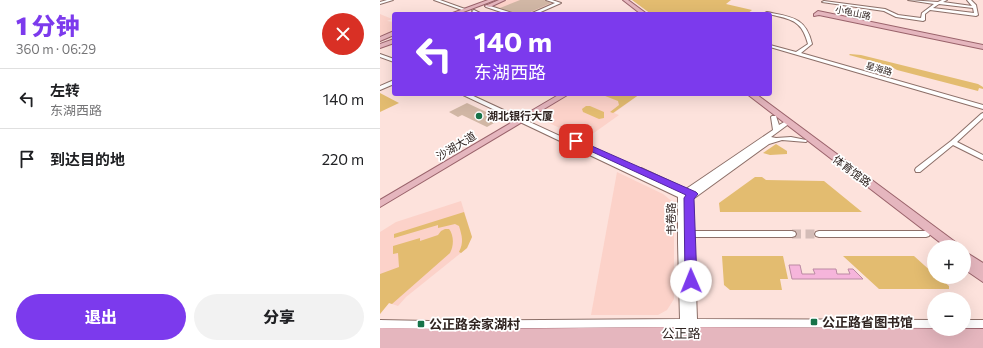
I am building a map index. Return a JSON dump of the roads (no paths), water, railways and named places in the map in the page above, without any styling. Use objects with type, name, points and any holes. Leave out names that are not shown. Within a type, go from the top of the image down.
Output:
[{"type":"main road","points":[[459,12],[499,0]]},
{"type":"main road","points":[[464,11],[489,2],[503,0]]},
{"type":"main road","points":[[621,0],[636,12]]},
{"type":"main road","points":[[625,0],[641,12]]},
{"type":"main road","points":[[464,11],[476,12],[489,2]]},
{"type":"main road","points":[[465,12],[489,2]]},
{"type":"main road","name":"小龟山路","points":[[818,13],[983,48],[816,15],[818,13]]},
{"type":"main road","points":[[380,39],[392,35]]},
{"type":"main road","points":[[380,45],[392,41]]},
{"type":"main road","name":"沙湖大道","points":[[380,204],[555,96]]},
{"type":"main road","name":"沙湖大道","points":[[380,198],[561,96]]},
{"type":"main road","name":"体育馆路","points":[[747,96],[774,117],[788,125],[804,141],[934,240]]},
{"type":"main road","name":"体育馆路","points":[[753,96],[788,125],[944,240]]},
{"type":"main road","points":[[971,263],[982,275]]},
{"type":"main road","points":[[971,268],[982,275]]},
{"type":"main road","name":"公正路","points":[[380,334],[689,337],[981,333]]},
{"type":"main road","name":"公正路","points":[[380,344],[614,346],[689,337],[726,346],[981,333]]},
{"type":"street","points":[[380,3],[391,0]]},
{"type":"street","points":[[436,0],[464,11]]},
{"type":"street","points":[[537,12],[559,3],[548,0]]},
{"type":"street","points":[[910,0],[974,7]]},
{"type":"street","points":[[822,1],[885,10],[897,16],[923,20],[923,14],[938,3],[945,0]]},
{"type":"street","points":[[930,9],[976,14],[974,7],[969,0],[964,0]]},
{"type":"street","points":[[822,1],[846,6]]},
{"type":"street","points":[[489,2],[507,12]]},
{"type":"street","points":[[772,14],[793,18],[802,24],[810,44],[799,53]]},
{"type":"street","name":"星海路","points":[[772,45],[983,106]]},
{"type":"street","name":"星海路","points":[[799,53],[983,103]]},
{"type":"street","points":[[380,54],[392,59]]},
{"type":"street","points":[[380,88],[392,83]]},
{"type":"street","points":[[469,96],[688,195],[766,143],[788,125]]},
{"type":"street","points":[[475,96],[520,118]]},
{"type":"street","points":[[918,170],[953,142],[983,114]]},
{"type":"street","points":[[774,117],[776,130]]},
{"type":"street","name":"书卷路","points":[[689,337],[682,243],[688,195],[776,130],[788,125]]},
{"type":"street","points":[[766,143],[782,138],[804,141]]},
{"type":"street","points":[[953,142],[983,158]]},
{"type":"street","name":"书卷路","points":[[688,195],[690,234],[689,337]]},
{"type":"street","points":[[690,234],[792,234]]},
{"type":"street","points":[[819,234],[926,234]]},
{"type":"street","points":[[380,324],[689,337],[927,324]]},
{"type":"street","points":[[971,328],[981,333]]},
{"type":"tunnel","points":[[792,234],[819,234]]},
{"type":"place","name":"湖北银行大厦","points":[[479,116]]},
{"type":"place","name":"公正路省图书馆","points":[[814,322]]},
{"type":"place","name":"公正路余家湖村","points":[[421,324]]}]
